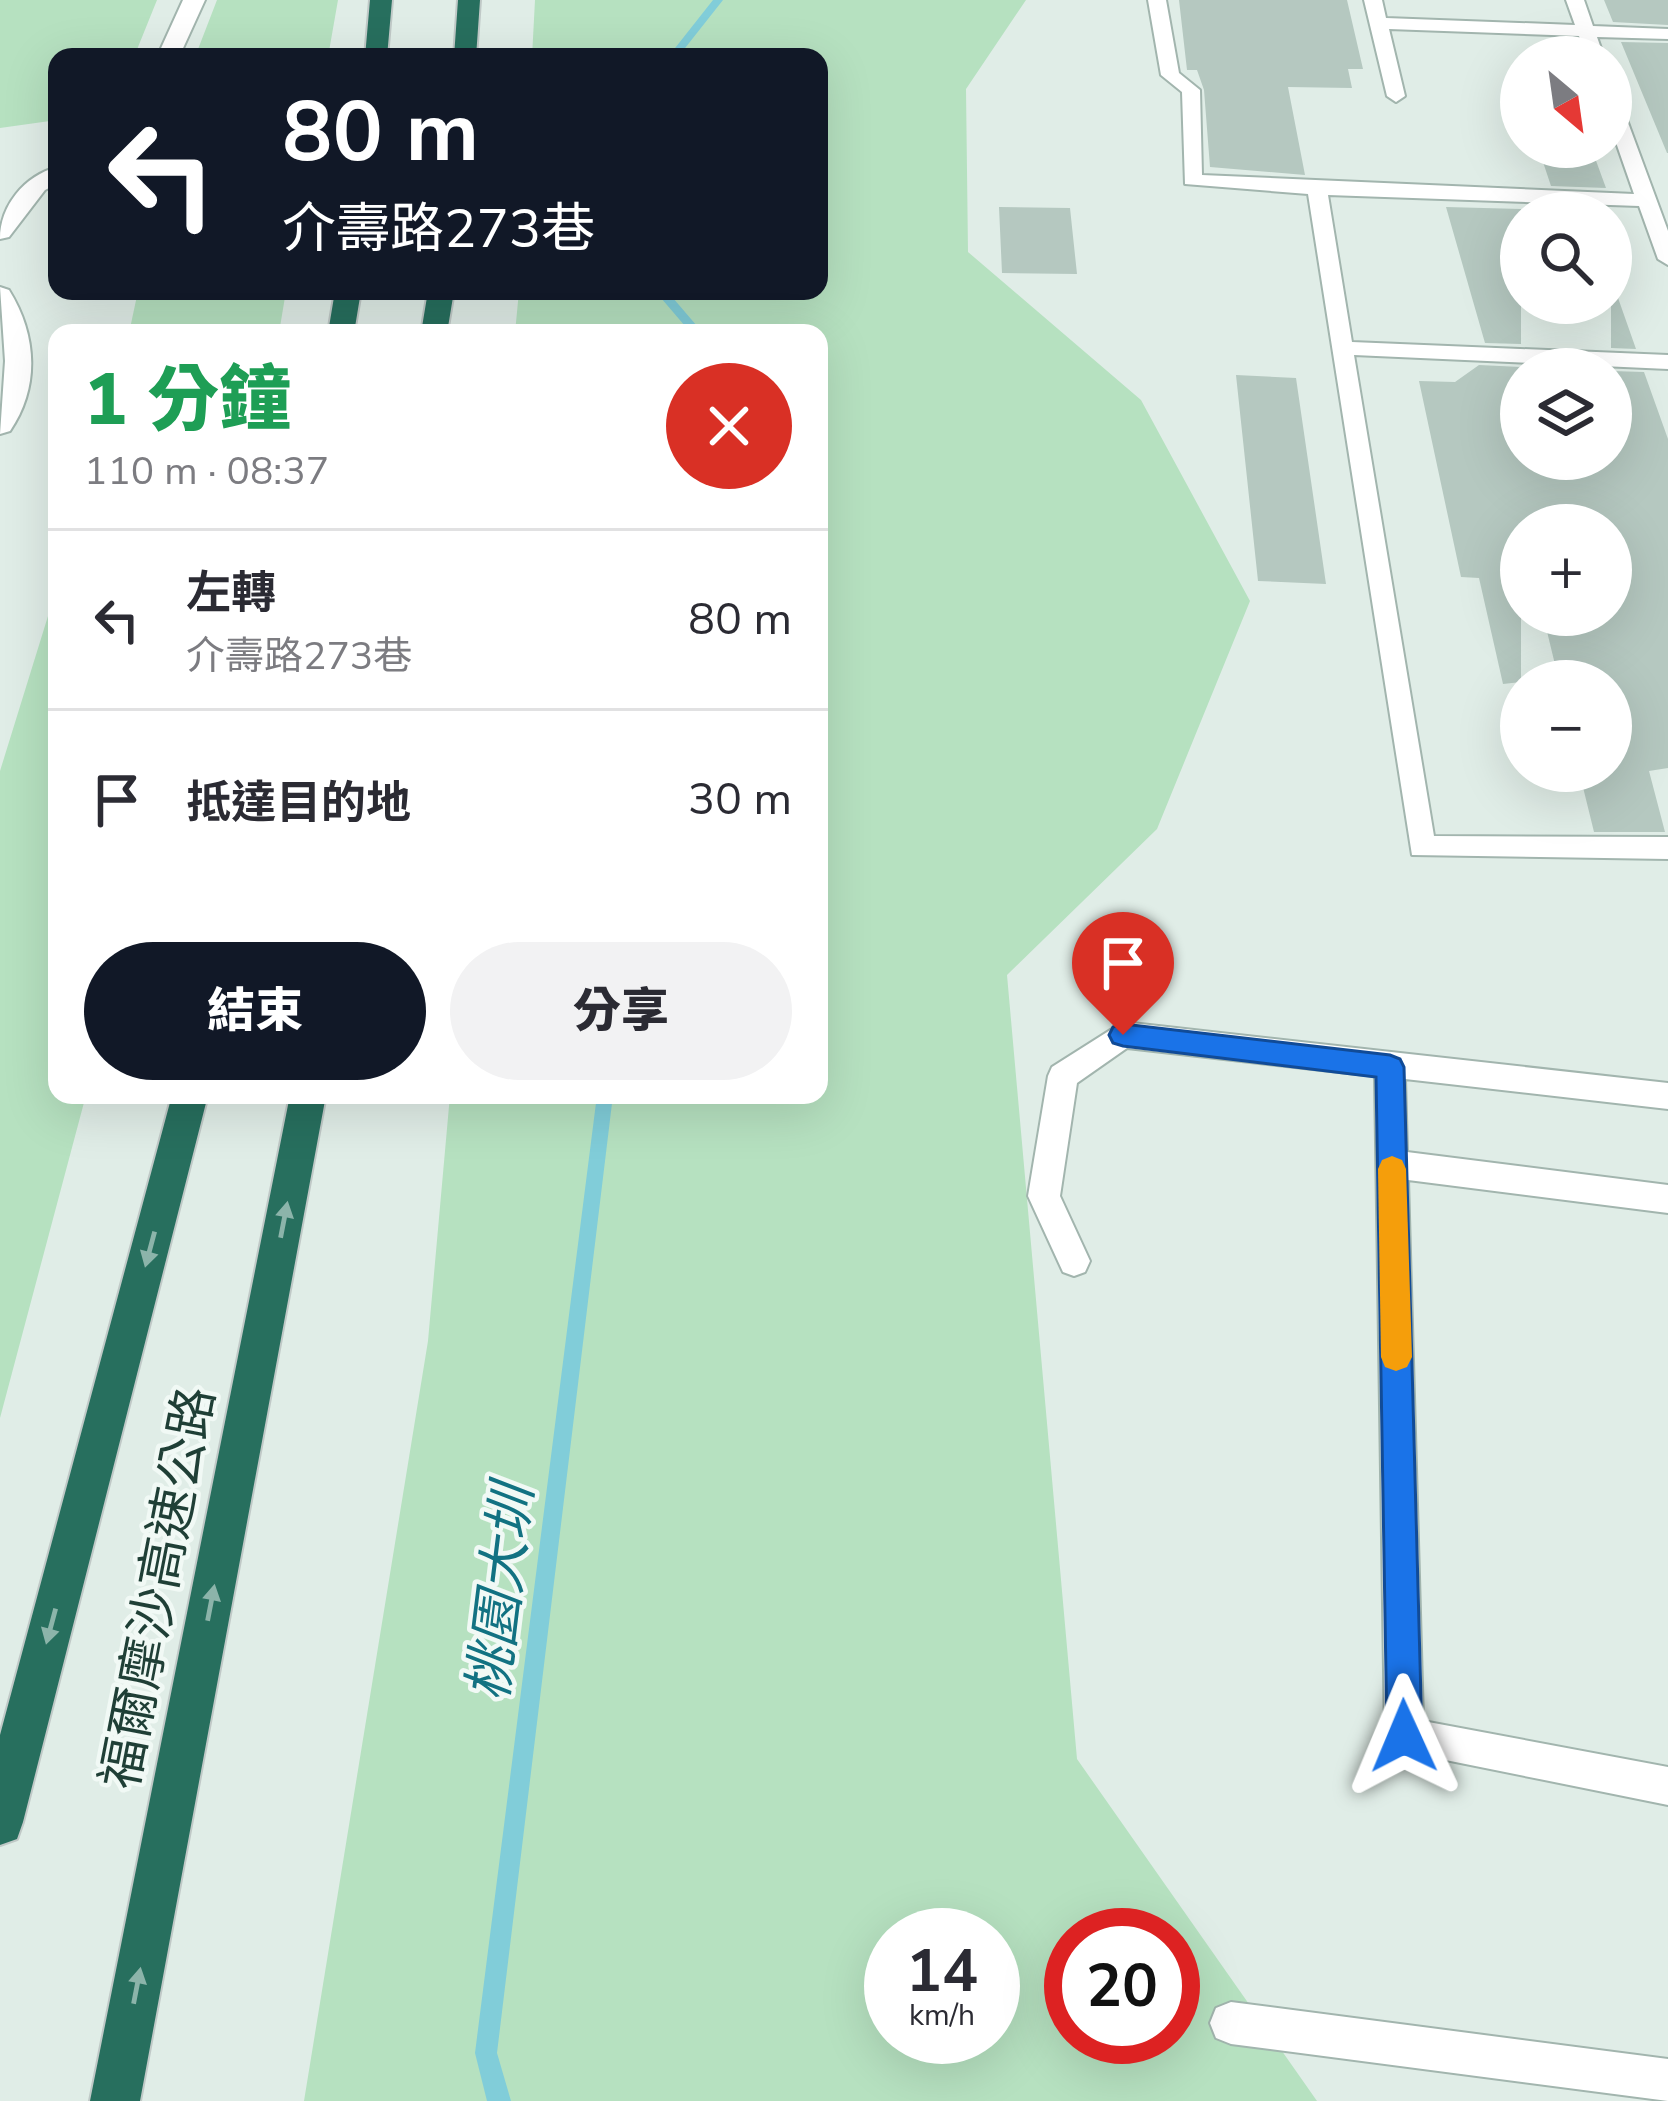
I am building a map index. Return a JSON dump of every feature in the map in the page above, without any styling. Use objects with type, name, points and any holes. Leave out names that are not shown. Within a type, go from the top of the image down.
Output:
[{"type":"highway","points":[[377,48],[381,0]]},
{"type":"highway","points":[[466,48],[469,0]]},
{"type":"highway","name":"福爾摩沙高速公路","points":[[0,1822],[188,1104]]},
{"type":"highway","name":"福爾摩沙高速公路","points":[[115,2101],[306,1104]]},
{"type":"street","points":[[171,48],[194,0]]},
{"type":"street","points":[[0,232],[37,185],[48,179]]},
{"type":"street","points":[[0,295],[12,318],[19,379],[0,425]]},
{"type":"lane","points":[[1156,0],[1170,75],[1191,90],[1192,180],[1647,200]]},
{"type":"lane","points":[[1373,0],[1396,96]]},
{"type":"lane","points":[[1575,0],[1588,36]]},
{"type":"lane","points":[[1378,23],[1668,34]]},
{"type":"lane","points":[[1632,159],[1668,259]]},
{"type":"lane","points":[[1317,189],[1422,847],[1668,848]]},
{"type":"lane","points":[[1343,348],[1668,362]]},
{"type":"lane","points":[[1074,1261],[1045,1196],[1063,1076],[1123,1035],[1668,1096]]},
{"type":"lane","points":[[1390,1067],[1404,1736],[1668,1786]]},
{"type":"lane","points":[[1392,1163],[1668,1199]]},
{"type":"lane","points":[[1231,2024],[1668,2080]]},
{"type":"green space","points":[[0,0],[157,0],[138,48],[48,48],[48,121],[0,128]]},
{"type":"green space","points":[[217,0],[338,0],[330,48],[198,48]]},
{"type":"green space","points":[[535,0],[1026,0],[966,89],[968,252],[1141,400],[1250,601],[1157,829],[1007,975],[1077,1759],[1182,1908],[1044,1908],[1044,2064],[1200,2064],[1200,1934],[1317,2101],[304,2101],[428,1341],[449,1104],[828,1104],[828,324],[516,324],[518,300],[828,300],[828,48],[532,48]]},
{"type":"green space","points":[[136,300],[284,300],[280,324],[131,324]]},
{"type":"green space","points":[[48,616],[48,1104],[84,1104],[0,1418],[0,771]]},
{"type":"building","points":[[1179,0],[1347,0],[1363,69],[1348,69],[1352,88],[1288,87],[1305,175],[1210,167],[1204,90],[1197,70],[1187,70]]},
{"type":"building","points":[[1604,0],[1668,0],[1668,25],[1613,22]]},
{"type":"building","points":[[1632,42],[1668,43],[1667,153],[1632,69]]},
{"type":"building","points":[[1545,168],[1599,168],[1606,188],[1551,186]]},
{"type":"building","points":[[999,207],[1070,208],[1077,274],[1002,273]]},
{"type":"building","points":[[1446,207],[1500,208],[1500,324],[1521,324],[1521,344],[1485,343]]},
{"type":"building","points":[[1611,324],[1627,324],[1636,349],[1611,348]]},
{"type":"building","points":[[1479,365],[1500,366],[1500,480],[1632,480],[1632,372],[1644,372],[1668,439],[1668,768],[1649,771],[1665,832],[1594,832],[1584,792],[1632,792],[1632,660],[1554,660],[1548,636],[1632,636],[1632,504],[1500,504],[1500,636],[1521,636],[1521,660],[1500,660],[1500,671],[1479,578],[1461,577],[1419,381],[1455,382]]},
{"type":"building","points":[[1236,375],[1296,378],[1326,584],[1258,581]]},
{"type":"waterway","name":"桃園大圳","points":[[680,48],[718,0]]},
{"type":"waterway","name":"桃園大圳","points":[[669,300],[689,324]]},
{"type":"waterway","name":"桃園大圳","points":[[499,2101],[486,2053],[604,1104]]},
{"type":"slow traffic","points":[[1392,1169],[1396,1357]]},
{"type":"route","points":[[1123,1035],[1390,1067],[1404,1736]]}]
